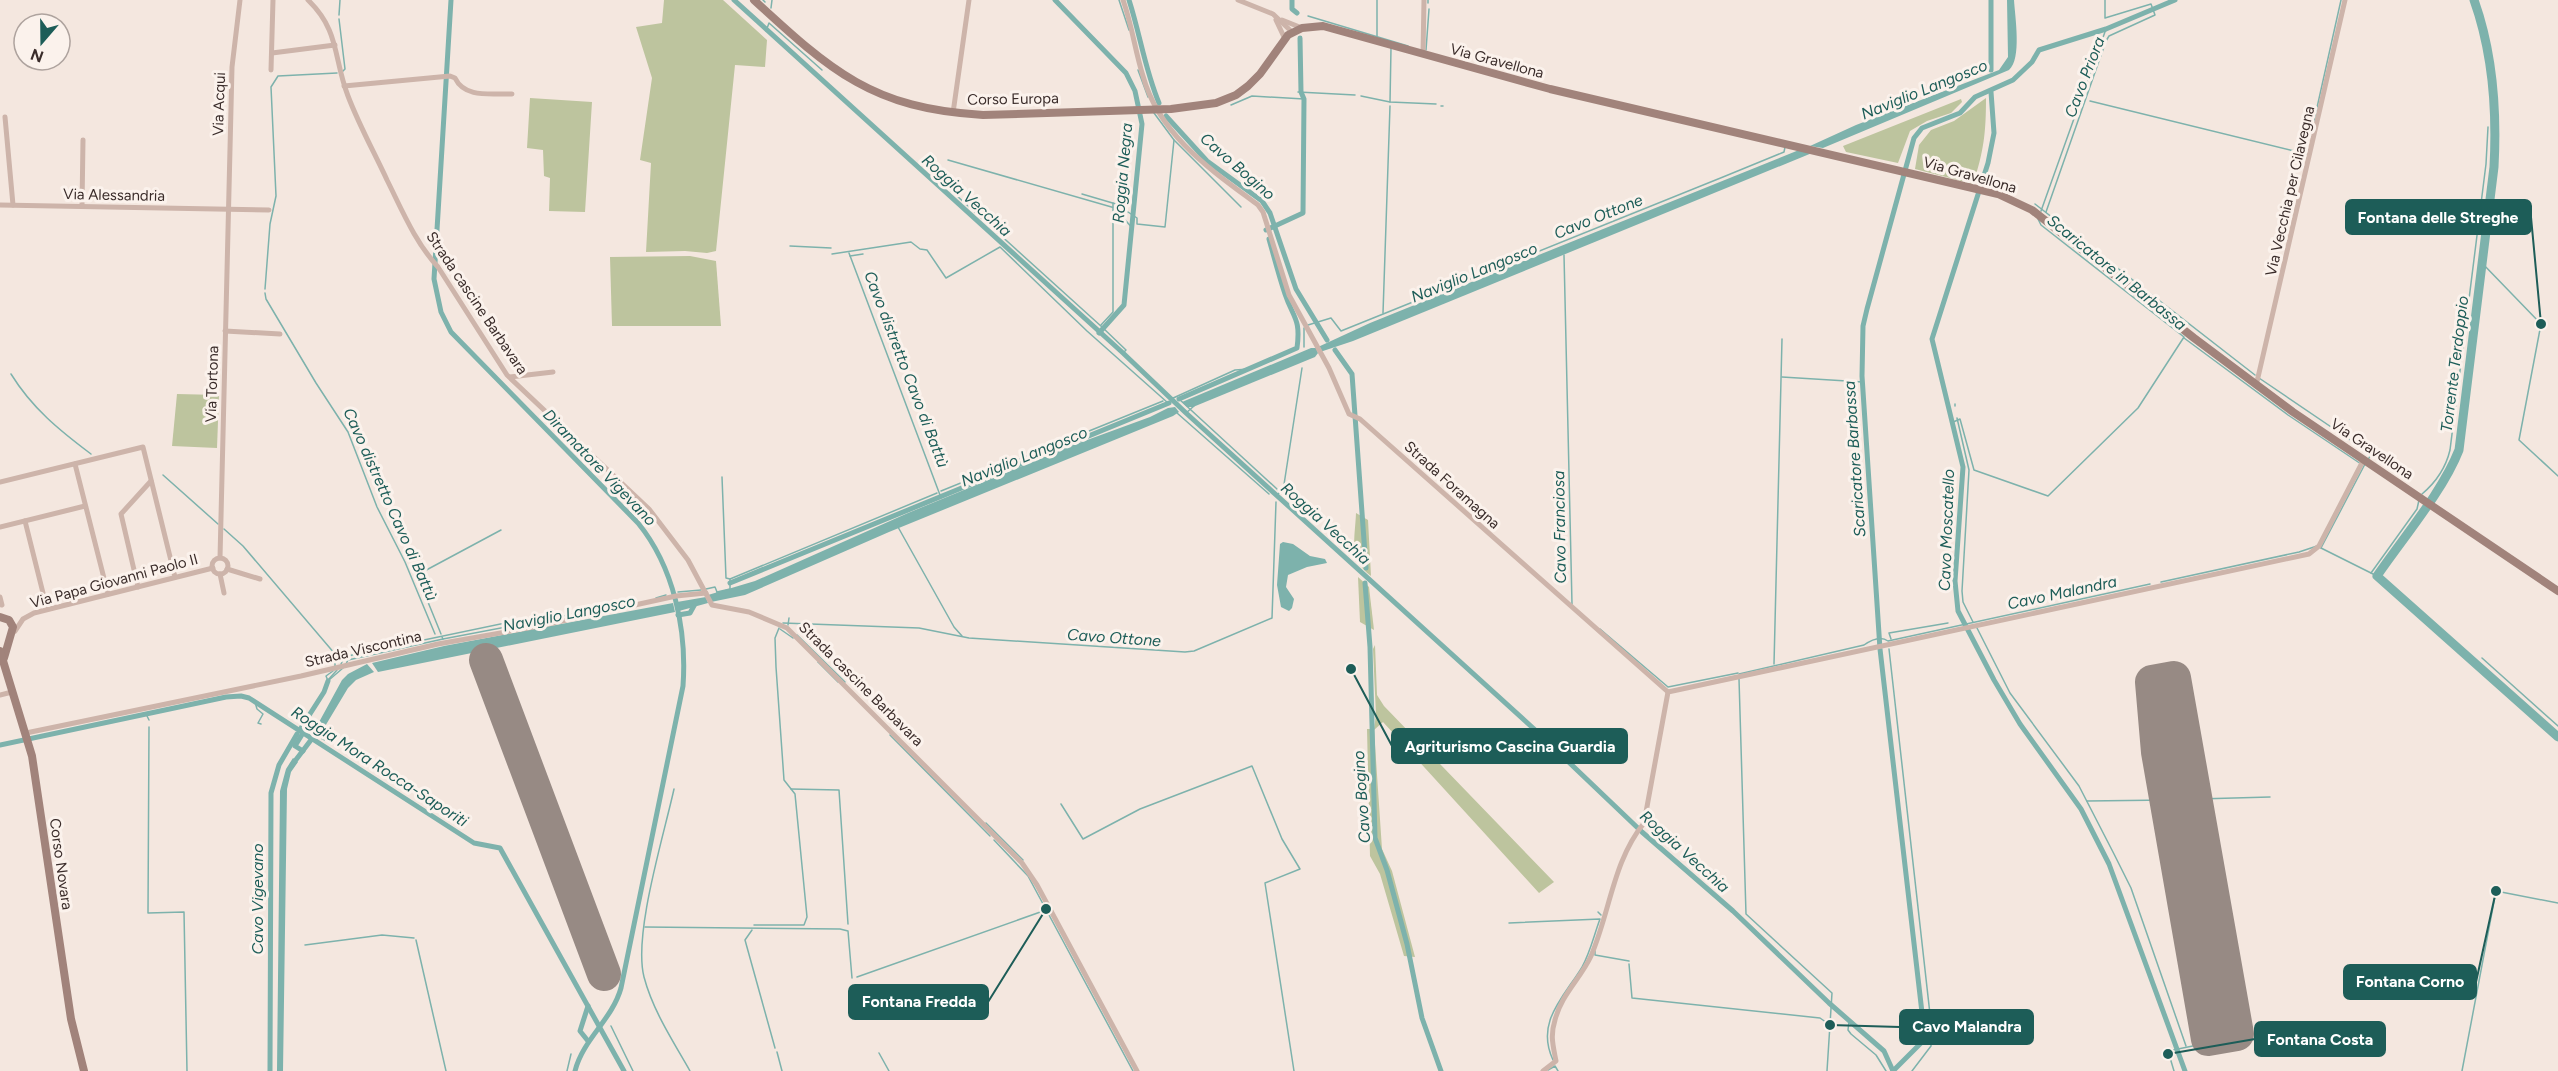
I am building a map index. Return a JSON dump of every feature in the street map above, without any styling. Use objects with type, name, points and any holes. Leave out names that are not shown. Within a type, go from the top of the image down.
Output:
[{"type":"main road","name":"Corso Europa","points":[[754,0],[816,56],[844,76],[897,101],[953,113],[983,115],[1156,109],[1216,103],[1236,95],[1260,74],[1283,41]]},
{"type":"main road","name":"Via Gravellona","points":[[1283,41],[1292,32],[1302,28],[1315,26],[1333,28],[1550,89],[1979,188],[2013,199],[2040,216],[2364,462],[2423,499],[2558,591]]},
{"type":"main road","points":[[0,643],[11,637],[13,627],[1,617]]},
{"type":"main road","name":"Corso Novara","points":[[4,663],[5,651],[11,637]]},
{"type":"main road","name":"Corso Novara","points":[[0,651],[27,738],[71,1018],[84,1071]]},
{"type":"street","name":"Via Acqui","points":[[228,210],[232,51],[240,0]]},
{"type":"street","points":[[271,70],[273,0]]},
{"type":"street","name":"Strada cascine Barbavara","points":[[308,0],[325,18],[335,45],[338,67],[345,86],[406,218],[510,377],[650,509],[688,561],[710,603],[716,607],[738,609],[760,616],[787,628],[1022,863],[1037,885],[1137,1071]]},
{"type":"street","points":[[953,113],[969,0]]},
{"type":"street","points":[[1123,0],[1134,33],[1142,75],[1156,109]]},
{"type":"street","name":"Via Gravellona","points":[[1238,0],[1302,28]]},
{"type":"street","points":[[1423,54],[1424,0]]},
{"type":"street","name":"Via Vecchia per Cilavegna","points":[[2258,380],[2345,0]]},
{"type":"street","points":[[1273,14],[1283,41]]},
{"type":"street","name":"Via Gravellona","points":[[1279,18],[1292,32]]},
{"type":"street","points":[[272,53],[335,45]]},
{"type":"street","points":[[345,86],[450,76],[455,78],[460,87],[468,92],[512,94]]},
{"type":"street","name":"Strada Foramagna","points":[[1156,109],[1199,161],[1258,205],[1269,227],[1289,295],[1329,368],[1346,409],[1668,692]]},
{"type":"street","points":[[5,117],[13,205]]},
{"type":"street","points":[[82,206],[83,140]]},
{"type":"street","name":"Via Alessandria","points":[[0,206],[268,210]]},
{"type":"street","name":"Via Tortona","points":[[220,558],[228,210]]},
{"type":"street","points":[[225,331],[280,333]]},
{"type":"street","points":[[510,377],[553,372]]},
{"type":"street","points":[[0,482],[142,447],[175,577]]},
{"type":"street","points":[[1543,1071],[1556,1060],[1551,1042],[1555,1017],[1568,991],[1592,955],[1620,864],[1646,814],[1668,692],[2309,554],[2318,547],[2364,462]]},
{"type":"street","points":[[75,464],[108,594]]},
{"type":"street","points":[[138,586],[120,514],[151,481]]},
{"type":"street","points":[[0,527],[85,506]]},
{"type":"street","points":[[25,521],[47,609]]},
{"type":"street","points":[[224,592],[220,574],[213,568],[214,561],[220,558],[226,562],[228,568]]},
{"type":"street","name":"Via Papa Giovanni Paolo II","points":[[1,617],[23,619],[47,609],[213,568]]},
{"type":"street","points":[[220,574],[228,568]]},
{"type":"street","points":[[228,568],[260,579]]},
{"type":"street","name":"Strada Viscontina","points":[[27,738],[438,644],[705,592]]},
{"type":"street","points":[[0,597],[2,605]]},
{"type":"street","name":"Via Papa Giovanni Paolo II","points":[[11,637],[23,619]]},
{"type":"street","points":[[0,695],[12,692]]},
{"type":"green space","points":[[664,0],[723,0],[767,40],[765,67],[735,65],[716,251],[707,253],[646,252],[651,163],[640,160],[652,78],[636,27],[662,23]]},
{"type":"green space","points":[[530,98],[592,102],[585,212],[549,211],[550,178],[544,176],[543,150],[527,148]]},
{"type":"green space","points":[[1986,98],[1984,141],[1973,184],[1915,169],[1919,145],[1931,130],[1954,121]]},
{"type":"green space","points":[[1961,99],[1962,102],[1951,113],[1927,121],[1910,131],[1898,163],[1846,152],[1843,146]]},
{"type":"green space","points":[[690,256],[716,261],[721,326],[612,326],[610,257]]},
{"type":"green space","points":[[177,394],[219,395],[217,448],[172,446]]},
{"type":"green space","points":[[1356,513],[1368,520],[1371,576],[1359,563],[1354,548]]},
{"type":"green space","points":[[1358,577],[1369,587],[1374,630],[1360,622]]},
{"type":"green space","points":[[1375,645],[1377,695],[1384,706],[1554,882],[1539,893],[1383,722],[1374,730],[1382,849],[1392,871],[1415,957],[1404,956],[1380,874],[1370,856],[1367,729],[1374,729],[1376,715],[1373,649]]},
{"type":"water","points":[[2007,0],[2014,0],[2017,37],[2015,57],[2009,70],[1823,148],[1810,146],[1856,125],[1999,70],[2008,57]]},
{"type":"water","points":[[1799,150],[1812,153],[1353,341],[1320,352],[1318,347],[1370,323]]},
{"type":"water","points":[[1311,348],[1316,348],[1318,353],[1315,357],[1193,407],[1187,407],[1182,402]]},
{"type":"water","points":[[1175,407],[1179,412],[1173,416],[889,532],[745,595],[711,602],[708,595],[755,581],[908,513],[1068,447]]},
{"type":"water","points":[[1283,542],[1293,544],[1310,556],[1325,559],[1327,563],[1307,567],[1288,575],[1286,587],[1294,599],[1289,611],[1281,607],[1277,585],[1280,544]]},
{"type":"water","points":[[706,597],[708,603],[679,611],[677,602]]},
{"type":"water","points":[[673,603],[675,612],[378,672],[372,663],[444,646]]},
{"type":"water","points":[[367,664],[374,672],[356,680],[348,688],[324,728],[325,741],[321,739],[321,731],[316,738],[312,735],[342,680],[348,674]]},
{"type":"water","points":[[293,758],[298,762],[291,772],[287,789],[283,1071],[277,1071],[280,791],[286,769]]},
{"type":"waterway","name":"Cavo distretto Cavo di Battù","points":[[339,15],[340,0]]},
{"type":"waterway","name":"Diramatore Vigevano","points":[[451,0],[434,279],[441,312],[451,332],[638,523],[661,559],[669,579],[676,600],[683,643],[683,686],[621,988],[611,1010],[584,1049],[575,1071]]},
{"type":"waterway","name":"Roggia Vecchia","points":[[734,0],[1533,728],[1642,832],[1733,911],[1829,1003],[1884,1051],[1893,1071]]},
{"type":"waterway","points":[[771,8],[772,0]]},
{"type":"waterway","name":"Roggia Negra","points":[[1055,0],[1126,73],[1135,91],[1142,124],[1124,305],[1099,333]]},
{"type":"waterway","points":[[1119,0],[1129,30]]},
{"type":"waterway","name":"Cavo Bogino","points":[[1129,0],[1159,103]]},
{"type":"waterway","name":"Cavo distretto Cavo di Battù","points":[[1292,0],[1292,9],[1297,13]]},
{"type":"waterway","points":[[1377,0],[1377,36]]},
{"type":"waterway","name":"Cavo Moscatello","points":[[1991,0],[1991,70]]},
{"type":"waterway","name":"Cavo Priora","points":[[2046,212],[2106,41],[2109,36],[2155,15],[2151,4],[2105,18],[2105,0]]},
{"type":"waterway","name":"Scaricatore Barbassa","points":[[1893,1071],[1921,1043],[1924,1030],[1880,649],[1862,376],[1863,326],[1867,309],[1914,138],[1922,128],[1960,113],[1975,97],[2013,80],[2032,62],[2039,50],[2106,29],[2175,0]]},
{"type":"waterway","points":[[2314,121],[2341,0]]},
{"type":"waterway","name":"Torrente Terdoppio","points":[[2474,0],[2486,41],[2489,61],[2494,104],[2495,146],[2459,450],[2433,498],[2377,576],[2558,737]]},
{"type":"waterway","name":"Cavo distretto Cavo di Battù","points":[[1426,50],[1429,9]]},
{"type":"waterway","name":"Cavo distretto Cavo di Battù","points":[[1308,16],[1408,46]]},
{"type":"waterway","name":"Cavo distretto Cavo di Battù","points":[[339,19],[345,69],[342,72]]},
{"type":"waterway","points":[[766,31],[769,23],[822,70]]},
{"type":"waterway","name":"Scaricatore in Barbassa","points":[[2041,211],[2106,29]]},
{"type":"waterway","name":"Cavo distretto Cavo di Battù","points":[[1266,230],[1303,213],[1304,99],[1301,92],[1300,38]]},
{"type":"waterway","name":"Cavo distretto Cavo di Battù","points":[[1390,102],[1391,48]]},
{"type":"waterway","points":[[1138,70],[1148,97]]},
{"type":"waterway","name":"Cavo distretto Cavo di Battù","points":[[265,289],[270,224],[276,196],[271,87],[278,76],[337,73]]},
{"type":"waterway","points":[[1298,92],[1355,95]]},
{"type":"waterway","name":"Cavo Moscatello","points":[[1991,92],[1994,133],[1988,163],[1932,339],[1963,467],[1955,581],[1958,611],[2020,724],[2081,809],[2109,864],[2185,1071]]},
{"type":"waterway","points":[[1231,105],[1252,96],[1304,99]]},
{"type":"waterway","points":[[1361,96],[1390,102],[1436,104]]},
{"type":"waterway","points":[[2090,101],[2306,154]]},
{"type":"waterway","name":"Cavo distretto Cavo di Battù","points":[[1383,313],[1390,106]]},
{"type":"waterway","points":[[1154,113],[1174,140],[1241,207]]},
{"type":"waterway","name":"Cavo Bogino","points":[[1166,116],[1207,161],[1262,201],[1270,213],[1296,289],[1327,340]]},
{"type":"waterway","points":[[2422,494],[2439,474],[2450,450],[2486,164],[2488,127]]},
{"type":"waterway","points":[[1082,194],[1116,204],[1137,218],[1137,224],[1165,227],[1174,140]]},
{"type":"waterway","name":"Cavo Ottone","points":[[1308,325],[1331,318],[1341,331],[1784,152],[1785,147]]},
{"type":"waterway","points":[[948,160],[1115,208],[1133,229]]},
{"type":"waterway","points":[[946,186],[1102,327],[1126,350],[1123,353]]},
{"type":"waterway","points":[[1101,325],[1113,312],[1113,203]]},
{"type":"waterway","points":[[2035,204],[2255,375]]},
{"type":"waterway","name":"Scaricatore in Barbassa","points":[[1951,423],[1960,419],[1974,470],[2048,496],[2138,408],[2184,337],[2041,225],[2038,219]]},
{"type":"waterway","name":"Cavo distretto Cavo di Battù","points":[[1179,399],[1297,348],[1296,319],[1285,294],[1269,239]]},
{"type":"waterway","name":"Cavo distretto Cavo di Battù","points":[[832,254],[911,242],[920,249],[927,250],[946,278],[1000,247],[1087,331],[1168,403]]},
{"type":"waterway","name":"Cavo distretto Cavo di Battù","points":[[790,246],[831,248]]},
{"type":"waterway","name":"Cavo distretto Cavo di Battù","points":[[849,253],[940,495]]},
{"type":"waterway","points":[[850,256],[863,254]]},
{"type":"waterway","name":"Cavo Franciosa","points":[[1564,255],[1572,604]]},
{"type":"waterway","points":[[2481,262],[2541,324],[2519,440],[2558,476]]},
{"type":"waterway","name":"Cavo distretto Cavo di Battù","points":[[265,293],[266,299],[316,383],[348,432],[377,507],[405,562],[435,634]]},
{"type":"waterway","name":"Cavo Ottone","points":[[1304,328],[1304,347]]},
{"type":"waterway","points":[[2184,338],[2288,415],[2361,464]]},
{"type":"waterway","points":[[1774,664],[1782,339]]},
{"type":"waterway","name":"Cavo Bogino","points":[[1335,350],[1352,374],[1366,568]]},
{"type":"waterway","name":"Cavo Ottone","points":[[1283,491],[1302,368]]},
{"type":"waterway","name":"Cavo distretto Cavo di Battù","points":[[1171,399],[1235,370],[1249,369]]},
{"type":"waterway","name":"Cavo distretto Cavo di Battù","points":[[11,374],[47,418],[91,454]]},
{"type":"waterway","points":[[1782,377],[1863,382]]},
{"type":"waterway","points":[[2259,378],[2371,454],[2368,460]]},
{"type":"waterway","points":[[1179,399],[1277,489],[1280,492],[1277,495]]},
{"type":"waterway","name":"Cavo distretto Cavo di Battù","points":[[941,491],[1163,401]]},
{"type":"waterway","name":"Cavo distretto Cavo di Battù","points":[[730,583],[1169,403]]},
{"type":"waterway","points":[[1186,413],[1194,406]]},
{"type":"waterway","points":[[1177,413],[1269,494]]},
{"type":"waterway","points":[[1957,418],[1969,470],[1962,591],[1963,602],[1973,622]]},
{"type":"waterway","points":[[2321,548],[2365,464]]},
{"type":"waterway","name":"Cavo distretto Cavo di Battù","points":[[163,475],[218,524]]},
{"type":"waterway","name":"Cavo distretto Cavo di Battù","points":[[717,594],[717,592],[730,589],[730,579],[726,578],[722,477]]},
{"type":"waterway","name":"Cavo distretto Cavo di Battù","points":[[730,579],[937,493]]},
{"type":"waterway","points":[[2371,573],[2417,509],[2419,500]]},
{"type":"waterway","name":"Cavo Ottone","points":[[783,623],[919,628],[969,638],[1194,651],[1272,618],[1276,502]]},
{"type":"waterway","name":"Cavo Ottone","points":[[898,527],[954,627],[962,636]]},
{"type":"waterway","name":"Cavo distretto Cavo di Battù","points":[[224,529],[243,546],[335,654],[335,667]]},
{"type":"waterway","name":"Cavo distretto Cavo di Battù","points":[[441,634],[417,575],[501,530]]},
{"type":"waterway","name":"Cavo Malandra","points":[[2161,582],[2317,546]]},
{"type":"waterway","name":"Cavo Malandra","points":[[2321,548],[2377,576]]},
{"type":"waterway","name":"Cavo Bogino","points":[[1365,583],[1370,647],[1375,838],[1387,870],[1407,944],[1422,1018],[1441,1071]]},
{"type":"waterway","name":"Cavo Malandra","points":[[1739,674],[1864,645],[1876,639],[1882,638],[1888,641],[2150,584]]},
{"type":"waterway","points":[[706,589],[715,587],[717,592]]},
{"type":"waterway","points":[[678,592],[701,590]]},
{"type":"waterway","points":[[656,598],[666,595]]},
{"type":"waterway","points":[[678,615],[690,613],[696,602]]},
{"type":"waterway","points":[[443,639],[631,603]]},
{"type":"waterway","name":"Cavo distretto Cavo di Battù","points":[[341,664],[344,658],[352,655],[534,617]]},
{"type":"waterway","points":[[788,625],[789,618]]},
{"type":"waterway","points":[[1891,639],[1889,633],[1948,623]]},
{"type":"waterway","points":[[754,925],[804,925],[807,917],[795,794],[784,780],[775,638],[779,628]]},
{"type":"waterway","points":[[1977,628],[2010,693],[2079,786],[2131,888],[2186,1046]]},
{"type":"waterway","points":[[780,629],[793,638]]},
{"type":"waterway","name":"Cavo Franciosa","points":[[1600,629],[1668,687],[1738,673]]},
{"type":"waterway","points":[[797,635],[845,682]]},
{"type":"waterway","name":"Cavo distretto Cavo di Battù","points":[[346,664],[348,660],[443,639],[442,637]]},
{"type":"waterway","points":[[1889,649],[1932,1032],[1931,1046],[1912,1071]]},
{"type":"waterway","points":[[2482,658],[2558,726]]},
{"type":"waterway","points":[[818,662],[838,682]]},
{"type":"waterway","name":"Cavo distretto Cavo di Battù","points":[[329,680],[343,668]]},
{"type":"waterway","name":"Cavo distretto Cavo di Battù","points":[[328,680],[337,670]]},
{"type":"waterway","name":"Cavo distretto Cavo di Battù","points":[[328,681],[326,676],[333,671]]},
{"type":"waterway","name":"Cavo Malandra","points":[[1739,679],[1746,914],[1832,993],[1827,1071]]},
{"type":"waterway","name":"Cavo distretto Cavo di Battù","points":[[301,728],[324,692],[328,681]]},
{"type":"waterway","name":"Roggia Mora Rocca-Saporiti","points":[[0,745],[226,697],[249,698],[474,843],[500,848],[624,1071]]},
{"type":"waterway","points":[[255,702],[257,709],[263,714],[258,723],[261,724]]},
{"type":"waterway","name":"Roggia Mora Rocca-Saporiti","points":[[147,716],[149,720]]},
{"type":"waterway","points":[[149,727],[148,913],[184,912],[187,1071]]},
{"type":"waterway","name":"Naviglio Langosco","points":[[292,765],[317,732]]},
{"type":"waterway","points":[[303,733],[295,746],[303,751]]},
{"type":"waterway","name":"Cavo Vigevano","points":[[270,1071],[271,793],[279,765],[297,734]]},
{"type":"waterway","points":[[890,735],[990,836]]},
{"type":"waterway","points":[[1061,804],[1083,839],[1140,809],[1252,766],[1282,839],[1300,869],[1265,883],[1294,1071]]},
{"type":"waterway","points":[[674,789],[651,884],[642,958],[644,977],[653,1002],[690,1071]]},
{"type":"waterway","points":[[791,789],[839,790],[848,924]]},
{"type":"waterway","points":[[2198,799],[2270,797]]},
{"type":"waterway","points":[[2087,801],[2168,800]]},
{"type":"waterway","points":[[986,823],[1023,860]]},
{"type":"waterway","points":[[994,840],[1028,876],[1133,1071]]},
{"type":"waterway","points":[[2462,1071],[2496,891],[2558,903]]},
{"type":"waterway","points":[[857,977],[1046,910]]},
{"type":"waterway","points":[[1598,912],[1601,915]]},
{"type":"waterway","points":[[1509,923],[1600,919],[1585,962],[1554,1010],[1547,1034],[1553,1060]]},
{"type":"waterway","points":[[645,927],[840,929],[848,931],[852,978]]},
{"type":"waterway","points":[[752,930],[745,940],[775,1048]]},
{"type":"waterway","points":[[305,945],[382,935],[414,938]]},
{"type":"waterway","points":[[416,940],[446,1071]]},
{"type":"waterway","points":[[1595,951],[1595,955],[1629,961]]},
{"type":"waterway","points":[[1629,964],[1632,998],[1820,1018],[1830,1025]]},
{"type":"waterway","points":[[588,1006],[580,1031],[588,1041]]},
{"type":"waterway","points":[[1849,1021],[1848,1030],[1876,1055],[1886,1071]]},
{"type":"waterway","points":[[2174,1071],[2168,1051],[2311,1022]]},
{"type":"waterway","points":[[611,1026],[633,1071]]},
{"type":"waterway","points":[[777,1052],[782,1071]]},
{"type":"waterway","points":[[879,1053],[889,1071]]},
{"type":"waterway","points":[[567,1071],[571,1054]]},
{"type":"waterway","points":[[1548,1070],[1555,1066],[1558,1071]]},
{"type":"runway","points":[[486,660],[604,974]]},
{"type":"runway","points":[[2174,678],[2237,1034],[2208,1039],[2158,752],[2152,682],[2174,678]]},
{"type":"place","name":"Fontana delle Streghe","points":[[2541,324]]},
{"type":"place","name":"Agriturismo Cascina Guardia","points":[[1351,669]]},
{"type":"place","name":"Fontana Corno","points":[[2496,891]]},
{"type":"place","name":"Fontana Fredda","points":[[1046,909]]},
{"type":"place","name":"Cavo Malandra","points":[[1830,1025]]},
{"type":"place","name":"Fontana Costa","points":[[2168,1054]]}]
